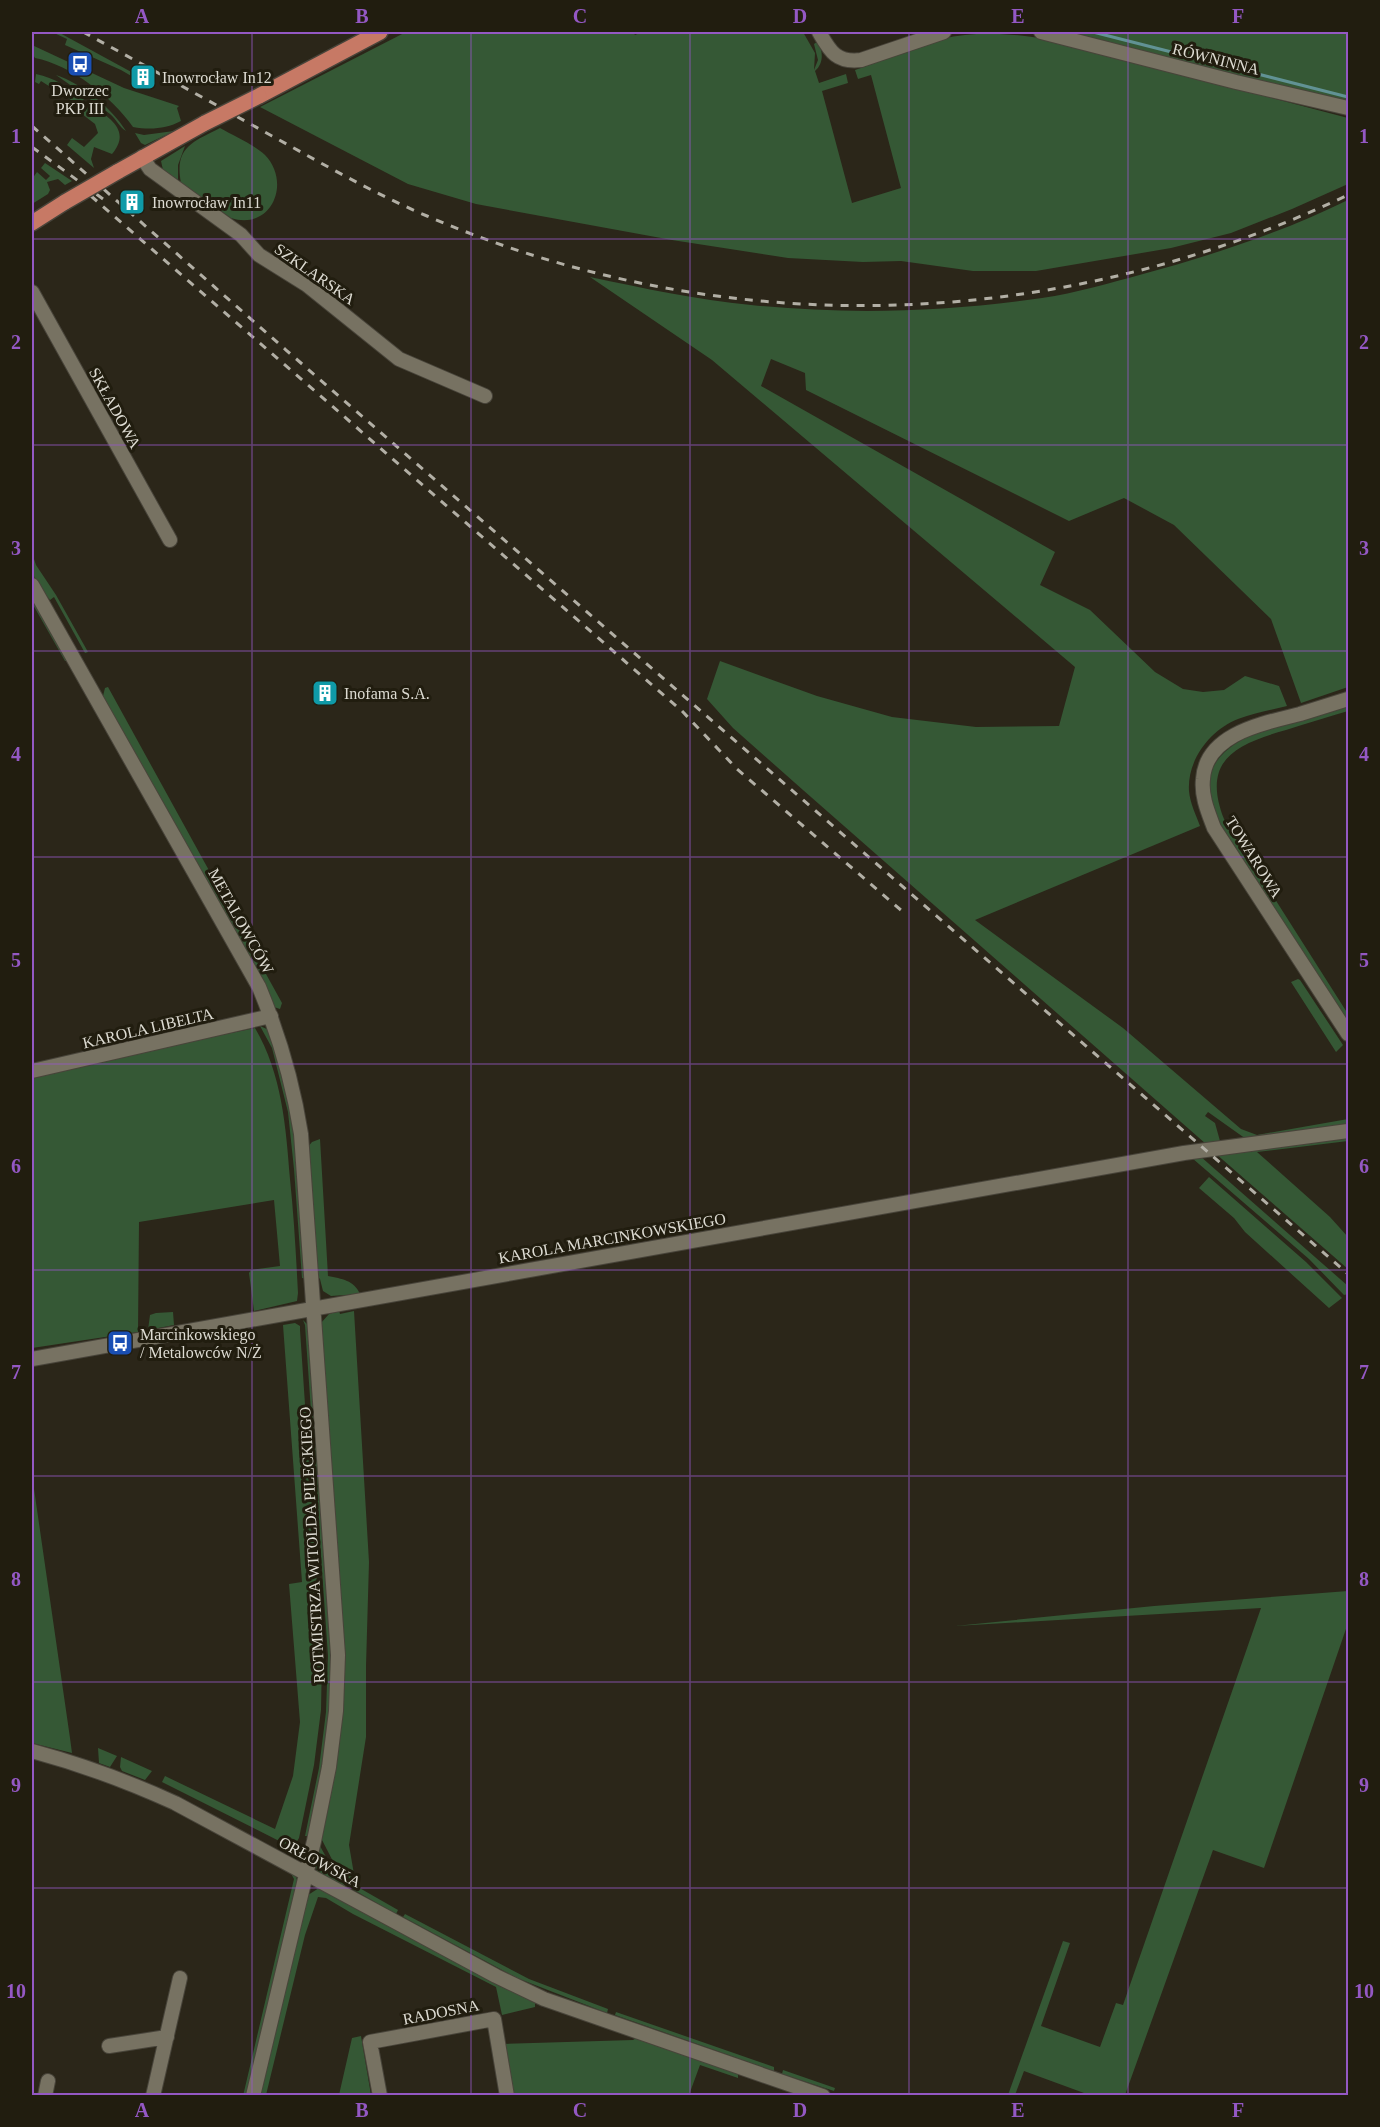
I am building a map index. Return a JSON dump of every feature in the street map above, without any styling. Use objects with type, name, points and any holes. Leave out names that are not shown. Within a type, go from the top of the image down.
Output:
[{"type":"main road","points":[[32,223],[142,157],[380,32]]},
{"type":"street","points":[[819,32],[830,51],[849,61],[861,60],[944,32]]},
{"type":"street","name":"RÓWNINNA","points":[[1041,32],[1348,108]]},
{"type":"street","name":"SZKLARSKA","points":[[142,157],[150,169],[242,235],[259,255],[307,285],[399,358],[485,396]]},
{"type":"street","name":"SKŁADOWA","points":[[32,292],[170,540]]},
{"type":"street","name":"METALOWCÓW","points":[[32,585],[248,966],[271,1016],[290,1074],[301,1134],[314,1309]]},
{"type":"street","name":"TOWAROWA","points":[[1348,699],[1259,725],[1234,735],[1214,752],[1209,759],[1203,778],[1205,805],[1214,828],[1348,1034]]},
{"type":"street","name":"KAROLA LIBELTA","points":[[32,1071],[271,1016]]},
{"type":"street","name":"KAROLA MARCINKOWSKIEGO","points":[[32,1359],[1198,1151],[1348,1131]]},
{"type":"street","name":"ROTMISTRZA WITOLDA PILECKIEGO","points":[[254,2096],[329,1767],[336,1711],[338,1655],[314,1309]]},
{"type":"street","name":"ORŁOWSKA","points":[[32,1752],[57,1758],[149,1792],[306,1872],[496,1976],[544,1999],[823,2096]]},
{"type":"street","points":[[153,2096],[180,1978]]},
{"type":"street","name":"RADOSNA","points":[[380,2096],[370,2042],[494,2019],[507,2096]]},
{"type":"street","points":[[109,2046],[167,2037]]},
{"type":"street","points":[[45,2096],[48,2081]]},
{"type":"green space","points":[[52,32],[58,32],[135,74],[133,77],[65,45],[67,39]]},
{"type":"green space","points":[[406,32],[633,32],[635,35],[642,32],[803,32],[815,53],[814,70],[818,60],[814,44],[818,41],[820,45],[821,61],[815,71],[819,83],[846,74],[848,83],[822,91],[852,203],[901,188],[871,75],[858,79],[855,70],[942,39],[983,34],[1052,40],[1348,118],[1348,184],[1231,233],[1171,248],[1036,271],[973,271],[901,261],[863,262],[788,258],[672,240],[476,204],[408,184],[260,107]]},
{"type":"green space","points":[[1068,32],[1348,32],[1348,103],[1267,85]]},
{"type":"green space","points":[[32,45],[124,88],[179,106],[177,108],[181,121],[158,128],[133,127],[114,105],[90,84],[63,68],[35,58]]},
{"type":"green space","points":[[36,74],[61,84],[84,99],[75,109],[76,104],[71,100],[41,81],[39,84],[35,82]]},
{"type":"green space","points":[[56,75],[76,84],[95,97],[113,114],[126,131],[110,114]]},
{"type":"green space","points":[[89,106],[93,106],[112,121],[119,132],[120,139],[112,154],[94,147],[91,159],[94,168],[67,145],[72,138],[84,147],[98,133],[95,124],[82,114]]},
{"type":"green space","points":[[220,128],[260,151],[273,166],[277,178],[277,191],[273,202],[257,218],[245,220],[231,218],[181,183],[180,161],[183,153],[194,142]]},
{"type":"green space","points":[[174,131],[145,145],[135,133],[144,135]]},
{"type":"green space","points":[[185,146],[178,165],[178,180],[163,170],[161,161]]},
{"type":"green space","points":[[45,163],[72,181],[65,185],[58,179],[47,182],[50,190],[48,194],[32,204],[32,179],[37,172],[46,180],[50,176],[41,168]]},
{"type":"green space","points":[[1348,200],[1348,687],[1301,703],[1271,619],[1174,525],[1124,498],[1069,521],[806,390],[805,373],[771,359],[761,386],[1055,552],[1040,585],[1090,610],[1155,672],[1183,689],[1203,692],[1224,690],[1245,676],[1279,686],[1287,706],[1250,715],[1228,724],[1210,738],[1196,757],[1189,779],[1189,791],[1200,826],[975,920],[1123,1028],[1241,1129],[1257,1135],[1348,1119],[1348,1126],[1246,1139],[1208,1112],[1205,1116],[1215,1123],[1220,1141],[1206,1144],[733,728],[707,699],[720,661],[817,696],[892,717],[976,727],[1059,726],[1075,667],[712,360],[590,277],[711,300],[787,308],[897,311],[1006,303],[1080,291],[1195,259],[1273,232]]},
{"type":"green space","points":[[32,553],[36,565],[88,652],[85,653],[54,597],[50,600],[37,583],[33,574]]},
{"type":"green space","points":[[32,596],[70,661],[65,661],[32,603]]},
{"type":"green space","points":[[108,687],[282,1003],[280,1009],[274,1007],[103,696],[105,688]]},
{"type":"green space","points":[[1348,705],[1348,711],[1268,735],[1238,749],[1220,769],[1217,782],[1218,799],[1224,819],[1348,1014],[1348,1025],[1226,836],[1217,819],[1209,788],[1212,769],[1224,753],[1241,740],[1285,722]]},
{"type":"green space","points":[[1298,979],[1343,1045],[1336,1052],[1291,982]]},
{"type":"green space","points":[[260,1026],[269,1030],[282,1066],[294,1127],[307,1279],[302,1278],[288,1112],[272,1048]]},
{"type":"green space","points":[[255,1028],[277,1082],[284,1120],[294,1222],[297,1301],[254,1311],[249,1273],[251,1270],[280,1266],[274,1200],[139,1222],[138,1332],[32,1348],[32,1078]]},
{"type":"green space","points":[[1348,1136],[1348,1141],[1257,1152],[1330,1217],[1348,1237],[1348,1269],[1215,1153]]},
{"type":"green space","points":[[320,1139],[328,1276],[351,1283],[360,1294],[331,1296],[323,1291],[317,1276],[307,1148],[312,1142]]},
{"type":"green space","points":[[1200,1156],[1348,1286],[1348,1294],[1344,1295],[1309,1259],[1192,1158]]},
{"type":"green space","points":[[1209,1177],[1306,1262],[1342,1298],[1329,1308],[1245,1232],[1234,1218],[1199,1188]]},
{"type":"green space","points":[[339,1311],[340,1314],[354,1311],[369,1562],[366,1737],[349,1845],[356,1886],[398,1910],[396,1914],[354,1890],[339,1873],[322,1840],[319,1839],[336,1758],[321,1323],[329,1314]]},
{"type":"green space","points":[[173,1312],[174,1325],[148,1330],[150,1315]]},
{"type":"green space","points":[[303,1320],[309,1326],[333,1655],[331,1711],[325,1768],[310,1836],[305,1836],[319,1768],[326,1712],[328,1656]]},
{"type":"green space","points":[[295,1323],[300,1326],[322,1657],[321,1710],[314,1765],[299,1838],[293,1848],[162,1782],[165,1776],[275,1829],[293,1776],[300,1722],[289,1584],[302,1582],[283,1325]]},
{"type":"green space","points":[[32,1475],[70,1738],[72,1753],[32,1743]]},
{"type":"green space","points":[[1348,1591],[1348,1623],[1264,1868],[1213,1850],[1125,2095],[1083,2095],[1084,2093],[1024,2071],[1015,2095],[1008,2095],[1063,1941],[1070,1943],[1041,2026],[1100,2047],[1116,2003],[1123,2005],[1261,1608],[955,1626],[1154,1606]]},
{"type":"green space","points":[[98,1748],[117,1756],[110,1767],[99,1763]]},
{"type":"green space","points":[[121,1757],[152,1771],[145,1780],[122,1771]]},
{"type":"green space","points":[[318,1845],[336,1875],[351,1892],[319,1875],[315,1865]]},
{"type":"green space","points":[[288,1868],[295,1873],[298,1884],[248,2095],[243,2096],[294,1879]]},
{"type":"green space","points":[[319,1888],[535,1999],[535,2007],[502,2015],[496,1987],[326,1898],[318,1897],[305,1935],[266,2095],[259,2096],[308,1895]]},
{"type":"green space","points":[[405,1914],[529,1979],[608,2009],[607,2013],[517,1978],[403,1917]]},
{"type":"green space","points":[[616,2012],[774,2067],[774,2071],[615,2015]]},
{"type":"green space","points":[[361,2036],[371,2095],[339,2095],[352,2038]]},
{"type":"green space","points":[[638,2037],[738,2070],[738,2078],[700,2065],[689,2095],[513,2095],[503,2044],[633,2040]]},
{"type":"green space","points":[[783,2070],[835,2088],[834,2091],[782,2074]]},
{"type":"waterway","points":[[1093,32],[1348,97]]},
{"type":"railway","points":[[83,32],[348,178],[427,216],[540,258],[656,286],[773,302],[890,305],[1007,296],[1123,274],[1237,241],[1348,195]]},
{"type":"railway","points":[[32,126],[286,350],[1348,1274]]},
{"type":"railway","points":[[32,147],[103,199]]},
{"type":"railway","points":[[91,196],[682,711],[737,769],[902,911]]},
{"type":"place","name":"Dworzec PKP III","points":[[80,64]]},
{"type":"place","name":"Inowrocław In12","points":[[143,77]]},
{"type":"place","name":"Inowrocław In11","points":[[132,202]]},
{"type":"place","name":"Inofama S.A.","points":[[325,693]]},
{"type":"place","name":"Marcinkowskiego / Metalowców N/Ż","points":[[120,1343]]}]
